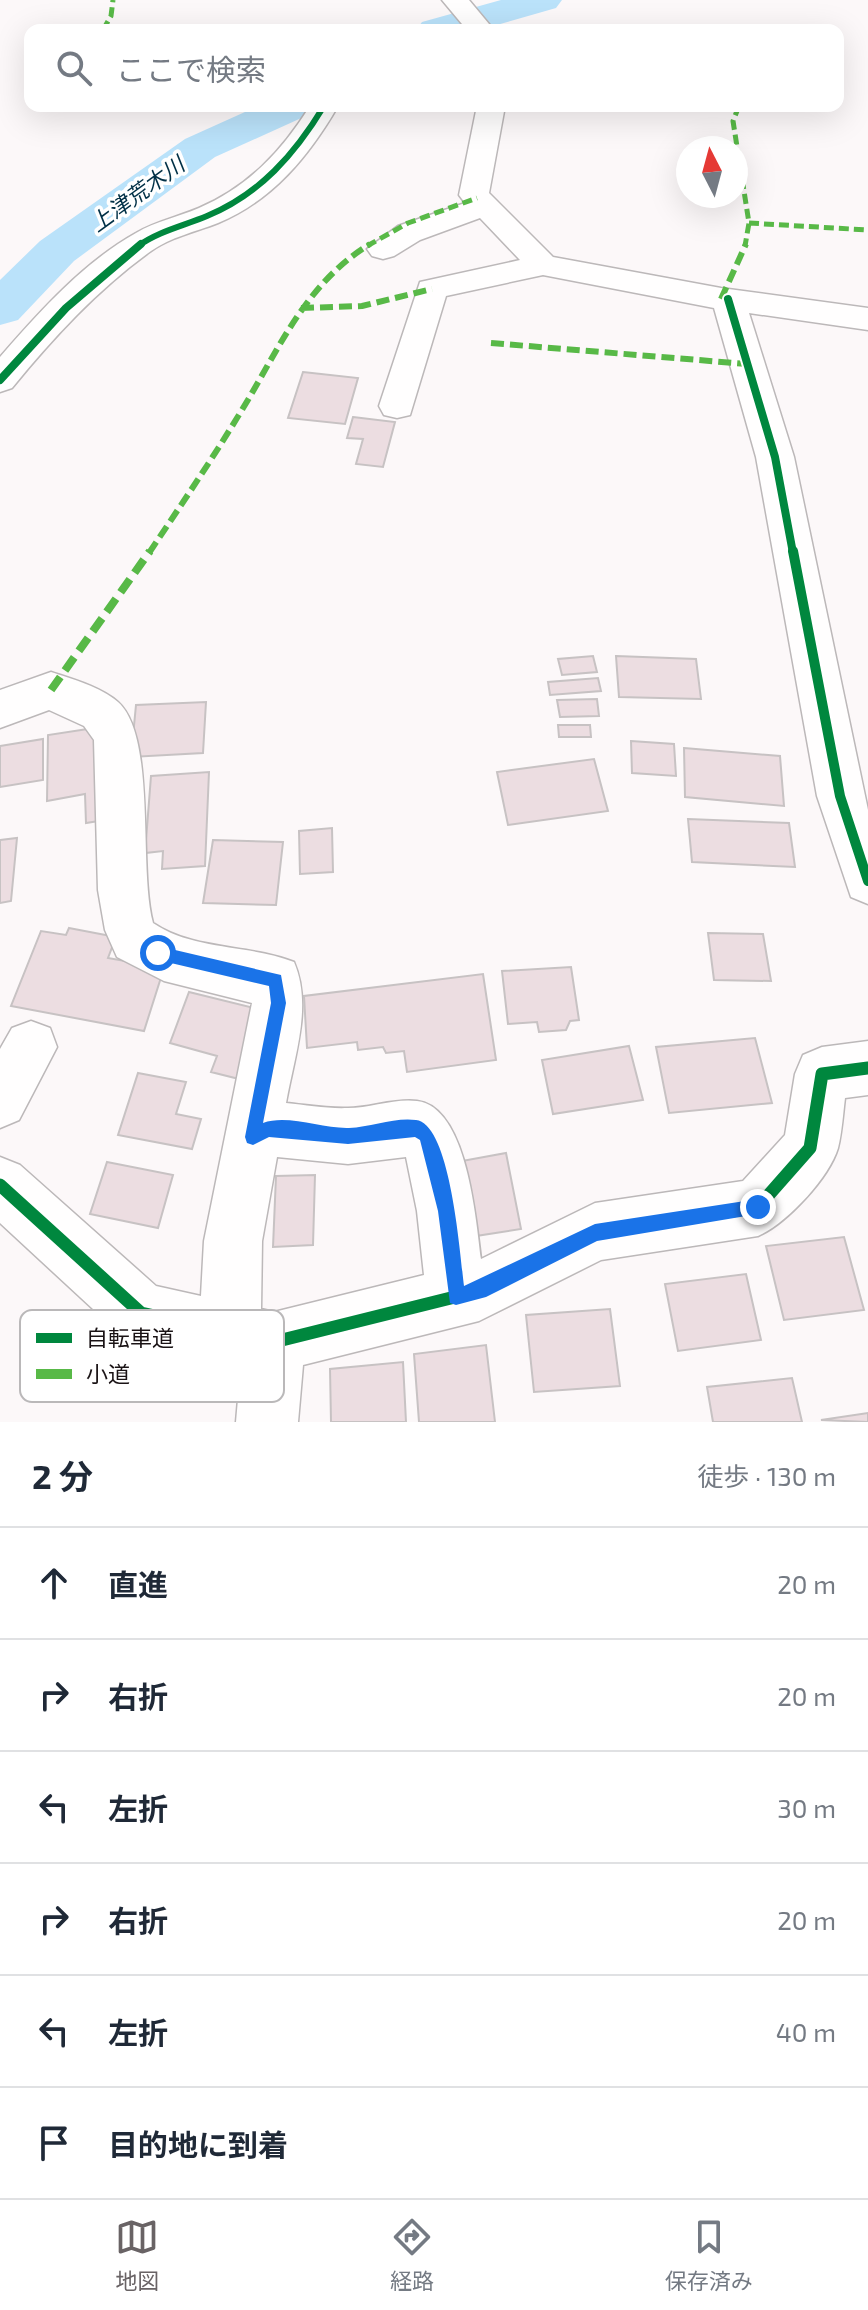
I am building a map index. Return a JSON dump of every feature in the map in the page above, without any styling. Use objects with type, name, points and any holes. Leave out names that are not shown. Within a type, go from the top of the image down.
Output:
[{"type":"street","points":[[455,0],[477,24]]},
{"type":"street","points":[[0,380],[98,278],[142,242],[215,213],[255,190],[294,156],[320,112]]},
{"type":"street","points":[[490,112],[474,195],[543,265]]},
{"type":"street","points":[[383,249],[419,228],[485,206]]},
{"type":"street","points":[[397,406],[432,289],[543,265],[728,299],[868,319]]},
{"type":"street","points":[[728,299],[775,457],[840,796],[868,881]]},
{"type":"street","points":[[0,709],[51,690],[106,719],[119,750],[121,859],[126,918],[134,938],[158,953],[276,980],[278,1003],[233,1241],[247,1310]]},
{"type":"street","points":[[0,1101],[31,1047]]},
{"type":"street","points":[[284,1331],[479,1291],[595,1232],[758,1207],[810,1148],[822,1074],[868,1068]]},
{"type":"street","points":[[253,1137],[269,1129],[348,1136],[417,1128],[426,1135],[431,1144],[446,1211],[456,1296]]},
{"type":"street","points":[[0,1185],[138,1310]]},
{"type":"street","points":[[263,1402],[267,1422]]},
{"type":"building","points":[[303,372],[358,378],[345,424],[288,418]]},
{"type":"building","points":[[353,417],[395,422],[383,467],[356,464],[363,439],[347,438]]},
{"type":"building","points":[[593,656],[597,672],[562,675],[558,659]]},
{"type":"building","points":[[616,656],[696,659],[701,699],[619,697]]},
{"type":"building","points":[[598,678],[601,691],[550,695],[548,682]]},
{"type":"building","points":[[597,699],[599,716],[560,717],[557,700]]},
{"type":"building","points":[[206,702],[203,753],[131,757],[136,705]]},
{"type":"building","points":[[114,725],[118,818],[86,823],[85,794],[47,801],[48,735]]},
{"type":"building","points":[[558,725],[590,725],[591,737],[559,737]]},
{"type":"building","points":[[43,739],[43,780],[0,787],[0,746]]},
{"type":"building","points":[[631,741],[674,744],[676,776],[632,773]]},
{"type":"building","points":[[684,748],[780,756],[784,806],[685,797]]},
{"type":"building","points":[[594,759],[608,811],[508,825],[497,772]]},
{"type":"building","points":[[209,772],[205,866],[162,869],[163,851],[145,853],[151,776]]},
{"type":"building","points":[[688,819],[789,823],[795,867],[692,862]]},
{"type":"building","points":[[332,828],[333,872],[300,874],[299,831]]},
{"type":"building","points":[[17,838],[11,901],[0,903],[0,840]]},
{"type":"building","points":[[213,840],[283,842],[276,905],[203,903]]},
{"type":"building","points":[[69,928],[116,937],[108,958],[164,968],[144,1031],[11,1006],[41,931],[66,935]]},
{"type":"building","points":[[708,933],[763,934],[771,981],[714,980]]},
{"type":"building","points":[[571,967],[579,1020],[570,1021],[566,1030],[539,1032],[537,1022],[508,1024],[502,971]]},
{"type":"building","points":[[483,974],[496,1060],[407,1072],[404,1051],[386,1053],[383,1047],[358,1050],[357,1042],[307,1048],[304,996]]},
{"type":"building","points":[[189,992],[274,1013],[251,1082],[211,1072],[217,1056],[170,1043]]},
{"type":"building","points":[[755,1038],[772,1103],[669,1113],[656,1047]]},
{"type":"building","points":[[629,1046],[643,1100],[553,1114],[542,1060]]},
{"type":"building","points":[[138,1073],[186,1082],[176,1114],[201,1119],[192,1149],[118,1135]]},
{"type":"building","points":[[506,1153],[521,1229],[463,1238],[451,1163]]},
{"type":"building","points":[[107,1162],[173,1175],[158,1228],[90,1214]]},
{"type":"building","points":[[315,1175],[313,1245],[273,1247],[276,1176]]},
{"type":"building","points":[[844,1237],[864,1310],[784,1320],[766,1246]]},
{"type":"building","points":[[746,1274],[761,1340],[678,1351],[665,1284]]},
{"type":"building","points":[[610,1309],[620,1386],[534,1392],[526,1315]]},
{"type":"building","points":[[486,1345],[495,1422],[419,1422],[414,1354]]},
{"type":"building","points":[[403,1362],[406,1422],[331,1422],[330,1369]]},
{"type":"building","points":[[792,1378],[802,1422],[713,1422],[707,1387]]},
{"type":"building","points":[[868,1413],[868,1422],[821,1420]]},
{"type":"waterway","name":"上津荒木川","points":[[457,24],[543,0]]},
{"type":"waterway","name":"上津荒木川","points":[[0,309],[57,251],[200,148],[280,112]]},
{"type":"marked path","points":[[106,24],[113,0]]},
{"type":"marked path","points":[[721,299],[745,248],[749,223],[733,121],[737,112]]},
{"type":"marked path","points":[[51,690],[192,488],[311,294],[346,260],[376,240],[425,216],[477,198]]},
{"type":"marked path","points":[[749,223],[868,230]]},
{"type":"marked path","points":[[301,308],[362,306],[432,289]]},
{"type":"marked path","points":[[491,343],[747,364]]},
{"type":"cycle path","points":[[0,380],[31,343],[121,258],[147,239],[226,207],[260,185],[289,157],[320,112]]},
{"type":"cycle path","points":[[728,299],[775,457],[840,796],[868,881]]},
{"type":"cycle path","points":[[284,1340],[479,1291],[595,1232],[758,1207],[810,1148],[822,1074],[868,1068]]},
{"type":"cycle path","points":[[0,1185],[138,1310]]},
{"type":"route","points":[[158,953],[276,980],[278,1003],[253,1137],[269,1129],[348,1136],[417,1128],[426,1135],[431,1144],[446,1211],[456,1296],[479,1291],[595,1232],[758,1207]]}]
